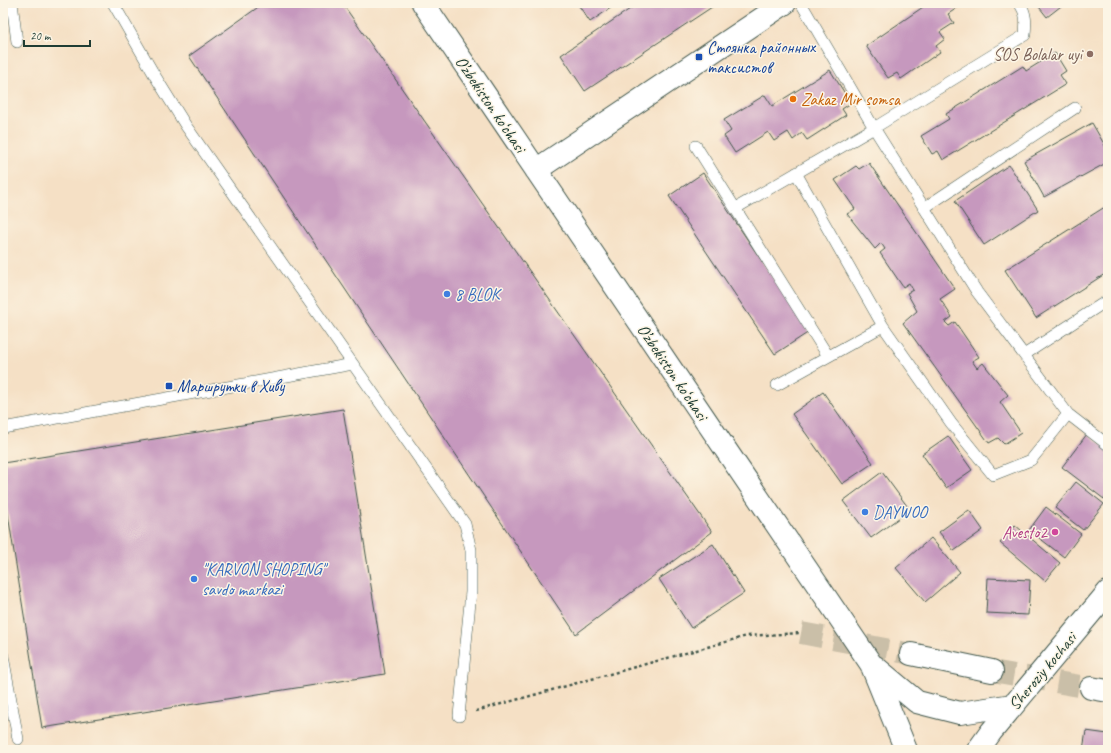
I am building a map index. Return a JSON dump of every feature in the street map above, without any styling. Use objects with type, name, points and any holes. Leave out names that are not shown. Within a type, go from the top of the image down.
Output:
[{"type":"street","name":"O’zbekiston ko‘chasi","points":[[423,3],[871,664],[906,750]]},
{"type":"street","points":[[536,170],[786,3]]},
{"type":"street","name":"Sheroziy kochasi","points":[[978,750],[1013,705],[1108,592]]},
{"type":"street","points":[[911,654],[992,671]]},
{"type":"street","points":[[871,664],[918,702],[960,713],[1013,705]]},
{"type":"lane","points":[[12,3],[16,42]]},
{"type":"lane","points":[[113,3],[186,126],[465,524],[471,550],[471,592],[459,716]]},
{"type":"lane","points":[[801,3],[874,128],[977,292],[1068,414],[1108,446]]},
{"type":"lane","points":[[736,208],[874,128],[1025,35],[1026,22],[1024,10],[1019,3]]},
{"type":"lane","points":[[924,208],[1075,108]]},
{"type":"lane","points":[[696,146],[828,356]]},
{"type":"lane","points":[[796,173],[883,326],[951,423],[993,475],[1031,460],[1068,414]]},
{"type":"lane","points":[[1024,355],[1108,300]]},
{"type":"lane","points":[[777,385],[883,326]]},
{"type":"lane","points":[[3,428],[353,364]]},
{"type":"lane","points":[[3,656],[18,739]]},
{"type":"path","points":[[459,716],[747,636],[801,633]]},
{"type":"building","name":"8 BLOK","points":[[264,3],[342,3],[712,532],[576,634],[189,56]]},
{"type":"building","points":[[577,3],[618,3],[590,22]]},
{"type":"building","points":[[639,3],[718,3],[585,91],[561,55]]},
{"type":"building","points":[[920,3],[965,3],[948,14],[954,23],[940,32],[945,39],[936,46],[940,52],[901,79],[897,73],[888,78],[866,46],[923,7]]},
{"type":"building","points":[[1036,3],[1065,3],[1047,17]]},
{"type":"building","points":[[1055,53],[1066,71],[1060,75],[1066,84],[943,160],[938,151],[932,154],[921,136],[949,119],[946,114],[1023,66],[1026,71]]},
{"type":"building","points":[[830,70],[851,103],[842,109],[846,115],[807,140],[802,133],[793,140],[788,132],[774,141],[768,132],[735,153],[724,136],[731,131],[724,120],[765,95],[772,106]]},
{"type":"building","points":[[1092,123],[1108,151],[1108,162],[1044,197],[1024,161]]},
{"type":"building","points":[[869,163],[955,289],[940,299],[952,317],[945,322],[949,326],[955,322],[979,357],[972,361],[977,368],[983,363],[1008,395],[1000,402],[1021,433],[1004,444],[998,438],[989,443],[903,323],[917,311],[907,293],[913,290],[909,283],[903,287],[880,253],[885,249],[881,243],[875,249],[847,214],[855,209],[835,180],[856,166],[859,169]]},
{"type":"building","points":[[1009,165],[1038,210],[984,245],[955,201]]},
{"type":"building","points":[[703,173],[809,332],[775,354],[669,196]]},
{"type":"building","points":[[1108,205],[1108,272],[1036,318],[1005,270]]},
{"type":"building","points":[[823,392],[873,463],[842,484],[792,414]]},
{"type":"building","name":"\"KARVON SHOPING\" savdo markazi","points":[[343,409],[385,674],[42,728],[3,483],[3,463]]},
{"type":"building","points":[[1087,434],[1108,449],[1108,494],[1104,499],[1062,467]]},
{"type":"building","points":[[948,436],[972,470],[946,488],[922,454]]},
{"type":"building","points":[[882,472],[910,510],[871,538],[843,501]]},
{"type":"building","points":[[1076,482],[1104,504],[1083,530],[1055,508]]},
{"type":"building","name":"Avesto2","points":[[1046,507],[1081,534],[1064,557],[1029,530]]},
{"type":"building","points":[[969,510],[983,530],[954,551],[939,532]]},
{"type":"building","points":[[1015,525],[1060,563],[1045,581],[1000,543]]},
{"type":"building","points":[[931,538],[960,572],[925,602],[896,568]]},
{"type":"building","points":[[713,544],[744,593],[691,628],[659,579]]},
{"type":"building","points":[[988,578],[1030,580],[1028,615],[986,613]]},
{"type":"building","points":[[1086,731],[1108,734],[1108,750],[1083,750]]},
{"type":"tunnel","points":[[801,633],[911,654]]},
{"type":"tunnel","points":[[992,671],[1091,688]]},
{"type":"place","name":"SOS Bolalar uyi","points":[[1090,54]]},
{"type":"place","name":"Стоянка районных таксистов","points":[[699,57]]},
{"type":"place","name":"Zakaz Mir somsa","points":[[793,99]]},
{"type":"place","name":"8 BLOK","points":[[447,294]]},
{"type":"place","name":"Маршрутки в Хиву","points":[[169,386]]},
{"type":"place","name":"DAYWOO","points":[[865,512]]},
{"type":"place","name":"Avesto2","points":[[1055,532]]},
{"type":"place","name":"\"KARVON SHOPING\" savdo markazi","points":[[194,579]]}]
